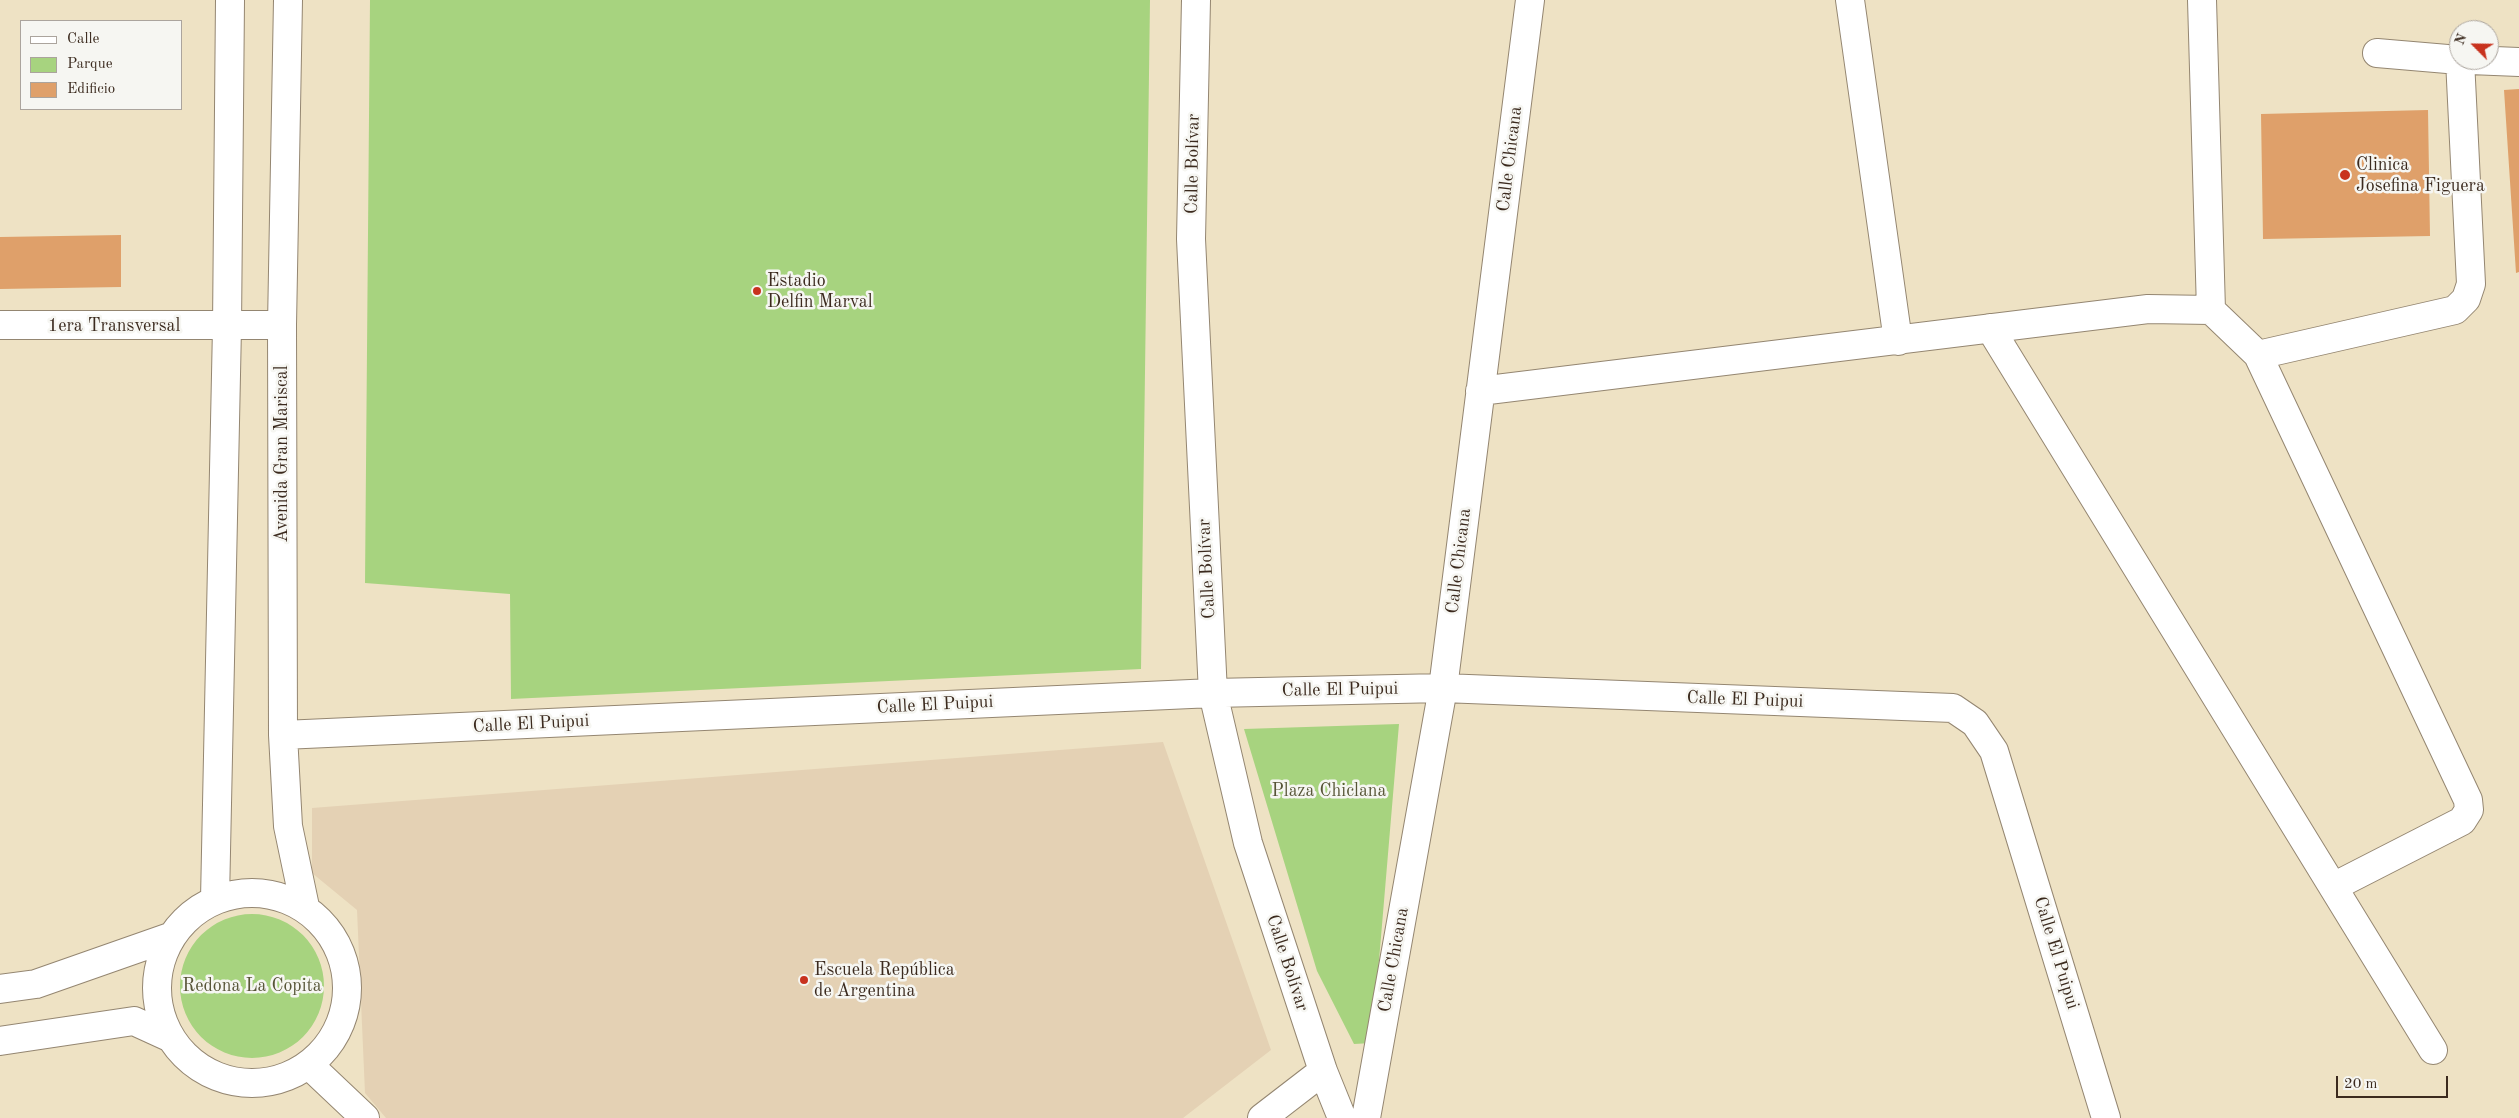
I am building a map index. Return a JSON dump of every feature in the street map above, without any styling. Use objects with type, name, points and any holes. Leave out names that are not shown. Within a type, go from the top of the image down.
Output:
[{"type":"street","points":[[215,899],[227,327],[230,0]]},
{"type":"street","name":"Avenida Gran Mariscal","points":[[288,0],[282,325],[283,735],[288,826],[305,907]]},
{"type":"street","name":"Calle Bolívar","points":[[1196,0],[1191,239],[1213,693],[1248,843],[1323,1070],[1342,1118]]},
{"type":"street","name":"Calle Chicana","points":[[1366,1118],[1443,688],[1530,0]]},
{"type":"street","points":[[1850,0],[1898,341]]},
{"type":"street","points":[[2202,0],[2211,310]]},
{"type":"street","points":[[2377,53],[2449,59]]},
{"type":"street","points":[[2499,61],[2519,62]]},
{"type":"street","points":[[2258,355],[2455,310],[2466,299],[2471,284],[2460,70]]},
{"type":"street","points":[[1480,391],[2148,309],[2211,310],[2258,355],[2468,800],[2469,810],[2462,821],[2333,887]]},
{"type":"street","name":"1era Transversal","points":[[0,325],[227,327],[282,325]]},
{"type":"street","points":[[1990,328],[2433,1050]]},
{"type":"street","name":"Calle El Puipui","points":[[283,735],[1213,693],[1443,688],[1953,708],[1975,723],[1994,751],[2106,1118]]},
{"type":"street","points":[[252,891],[270,893],[305,907],[324,924],[339,946],[347,972],[347,998],[341,1024],[327,1047],[309,1065],[291,1076],[273,1082],[253,1084],[232,1082],[214,1076],[196,1066],[181,1054],[169,1037],[156,987],[170,937],[190,914],[215,899],[233,893],[252,891]]},
{"type":"street","points":[[0,989],[36,984],[170,937]]},
{"type":"street","points":[[0,1040],[134,1021],[169,1037]]},
{"type":"street","points":[[309,1065],[365,1118]]},
{"type":"street","points":[[1262,1118],[1323,1070]]},
{"type":"shaded area","name":"Escuela República de Argentina","points":[[1163,742],[1271,1050],[1183,1118],[386,1118],[365,1093],[357,910],[312,873],[312,808]]},
{"type":"green space","name":"Estadio Delfin Marval","points":[[370,0],[1150,0],[1141,669],[511,699],[510,594],[365,583]]},
{"type":"green space","name":"Plaza Chiclana","points":[[1399,724],[1372,1043],[1354,1044],[1317,971],[1244,729]]},
{"type":"green space","name":"Redona La Copita","points":[[252,914],[280,919],[303,935],[319,958],[324,986],[319,1014],[303,1037],[280,1053],[252,1058],[224,1053],[201,1037],[185,1014],[180,986],[185,958],[201,935],[224,919]]},
{"type":"building","points":[[2519,89],[2519,272],[2516,273],[2504,90]]},
{"type":"building","name":"Clinica Josefina Figuera","points":[[2428,110],[2430,236],[2263,239],[2261,114]]},
{"type":"building","points":[[121,235],[121,287],[0,289],[0,237]]},
{"type":"place","name":"Clinica Josefina Figuera","points":[[2345,175]]},
{"type":"place","name":"Estadio Delfin Marval","points":[[757,291]]},
{"type":"place","name":"Escuela República de Argentina","points":[[804,980]]}]
